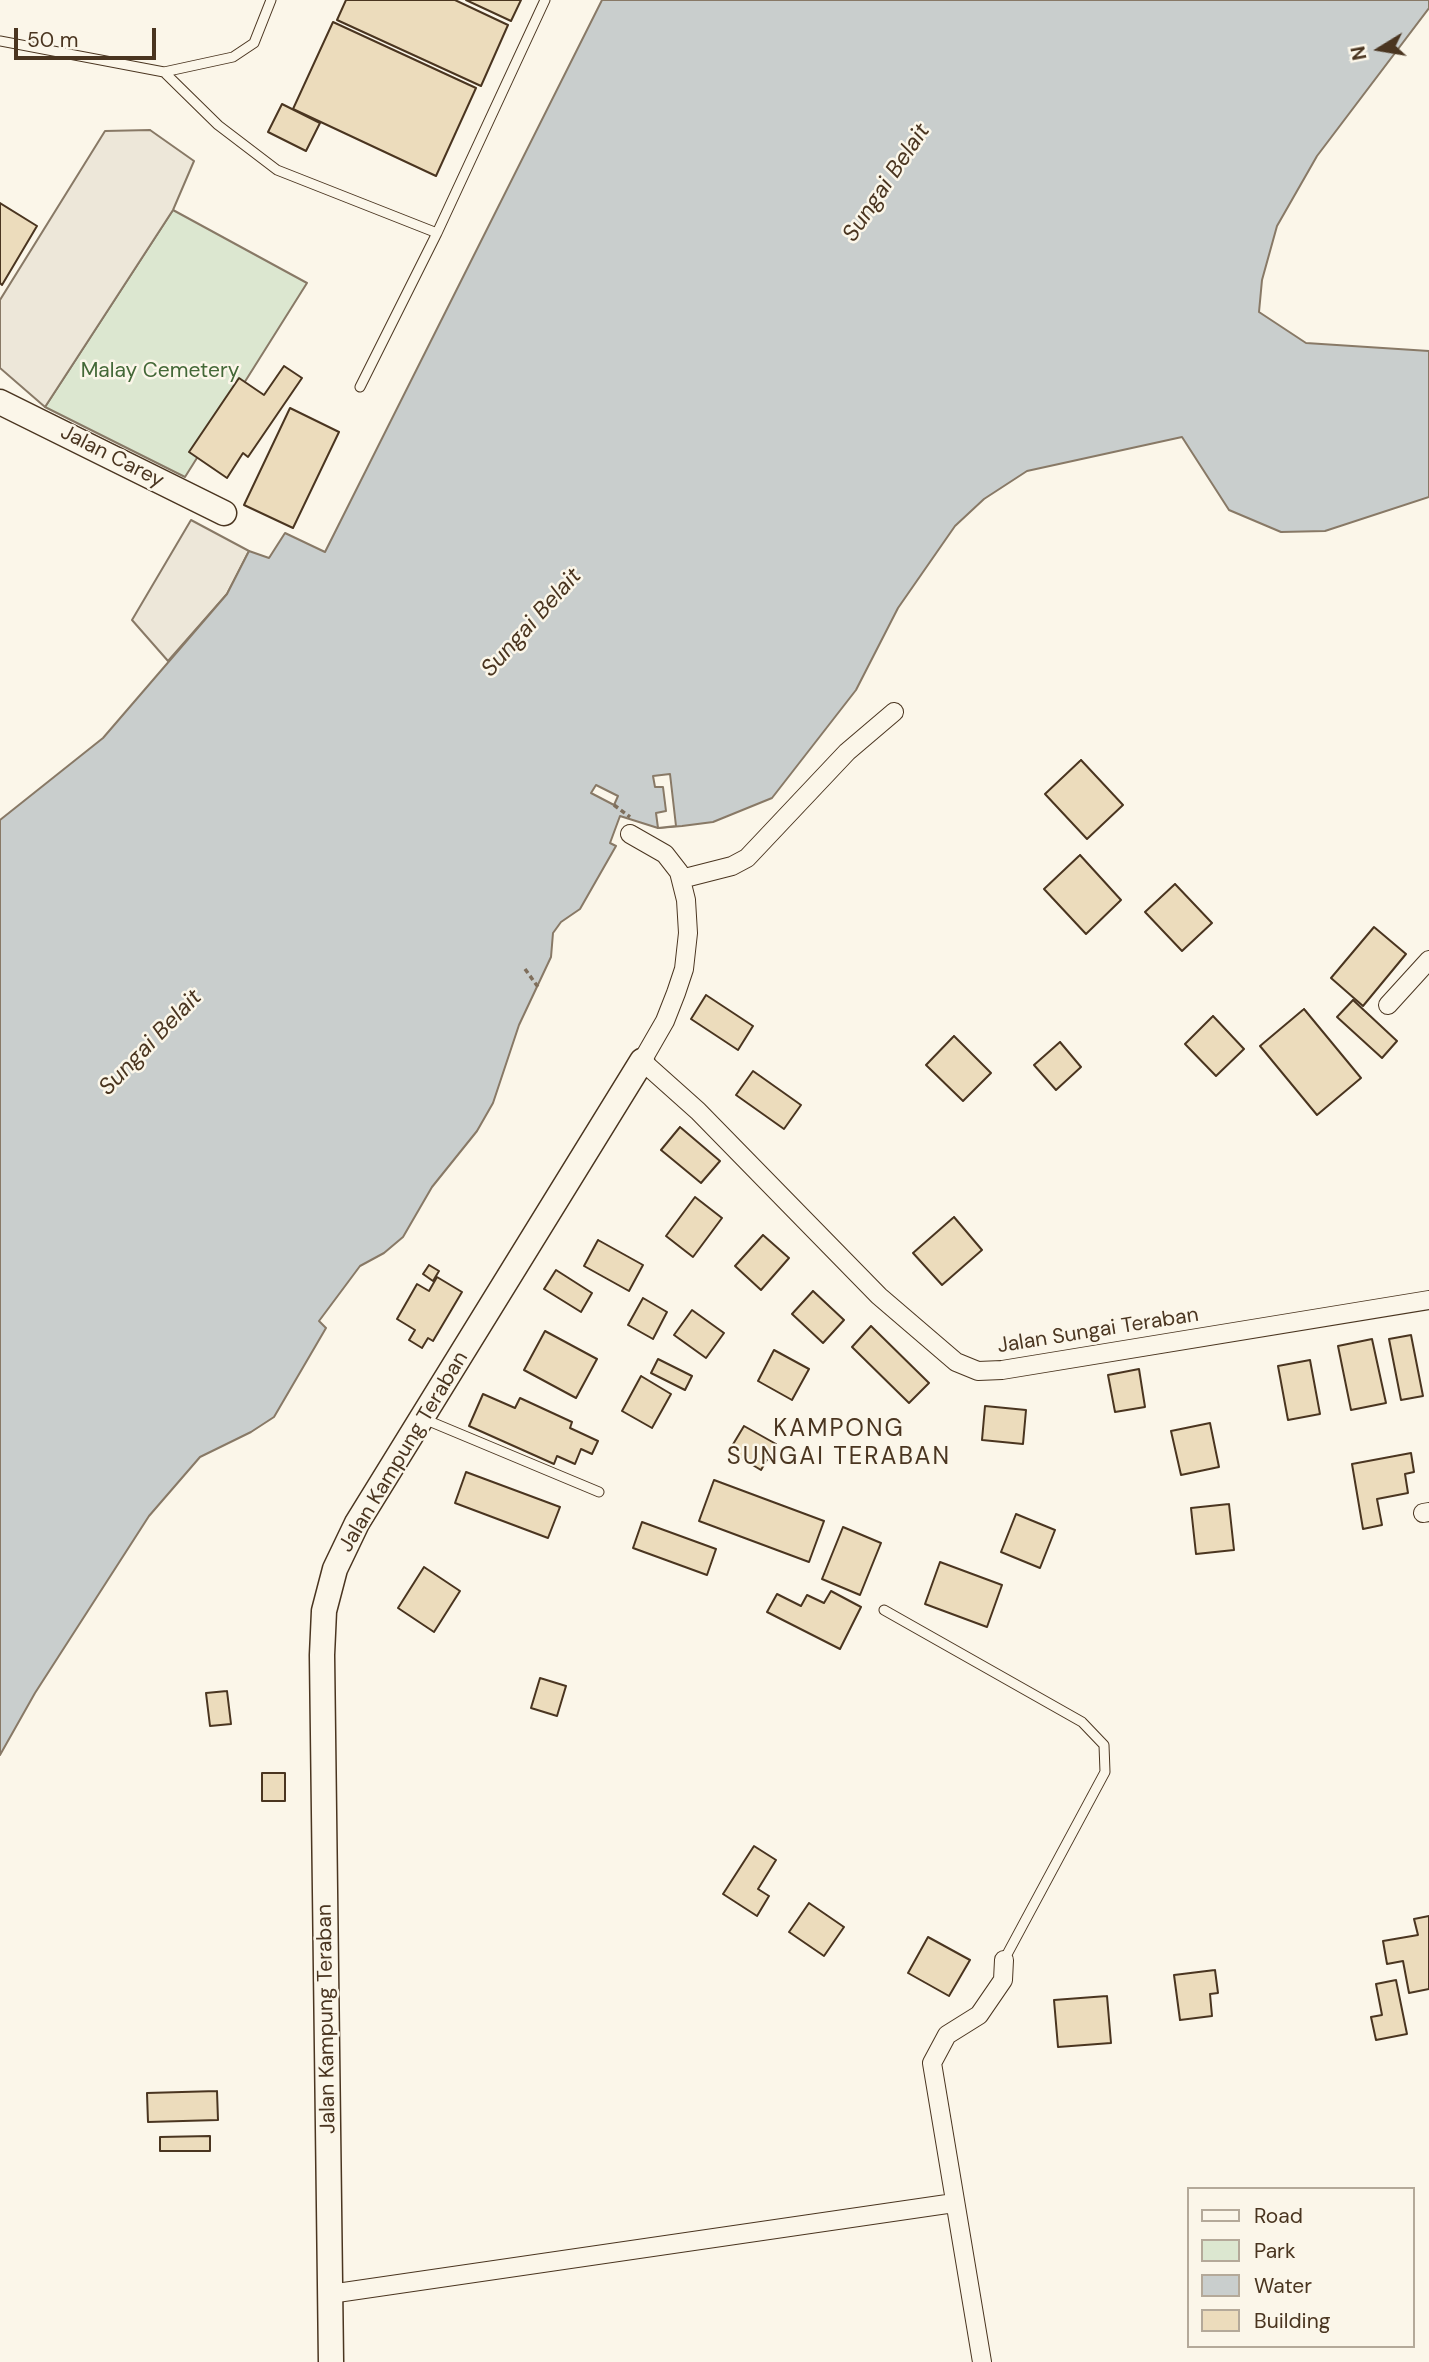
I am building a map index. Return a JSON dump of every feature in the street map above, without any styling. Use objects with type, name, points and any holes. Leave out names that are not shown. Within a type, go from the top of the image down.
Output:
[{"type":"street","name":"Jalan Carey","points":[[0,402],[224,513]]},
{"type":"street","points":[[681,879],[732,866],[747,858],[847,752],[894,712]]},
{"type":"street","name":"Jalan Kampung Teraban","points":[[331,2362],[322,1682],[324,1611],[335,1569],[357,1523],[665,1021],[684,968],[688,933],[681,879],[665,854],[632,827]]},
{"type":"street","points":[[1388,1004],[1429,960]]},
{"type":"street","name":"Jalan Sungai Teraban","points":[[642,1061],[698,1111],[880,1296],[956,1362],[978,1371],[1064,1361],[1428,1303]]},
{"type":"street","points":[[982,2362],[932,2063],[947,2035],[979,2015],[1003,1980],[1004,1960]]},
{"type":"street","points":[[330,2294],[954,2203]]},
{"type":"lane","points":[[0,41],[164,72],[233,57],[254,43],[271,0]]},
{"type":"lane","points":[[360,387],[437,233],[545,0]]},
{"type":"lane","points":[[164,72],[218,125],[277,170],[437,233]]},
{"type":"lane","points":[[422,1418],[599,1492]]},
{"type":"lane","points":[[884,1610],[1082,1722],[1104,1745],[1105,1772],[1004,1960]]},
{"type":"path","points":[[614,805],[632,827]]},
{"type":"path","points":[[525,969],[538,987]]},
{"type":"green space","name":"Malay Cemetery","points":[[173,210],[307,283],[185,477],[45,407]]},
{"type":"shaded area","points":[[150,130],[194,161],[173,210],[45,407],[0,368],[0,300],[105,131]]},
{"type":"shaded area","points":[[191,520],[249,551],[227,594],[168,661],[132,620]]},
{"type":"water","name":"Sungai Belait","points":[[602,0],[1429,0],[1429,8],[1317,156],[1277,226],[1262,280],[1259,312],[1306,343],[1429,351],[1429,497],[1325,531],[1281,532],[1229,510],[1182,437],[1027,471],[984,499],[955,526],[898,608],[856,690],[772,798],[713,822],[682,826],[658,828],[620,816],[610,843],[616,846],[580,909],[561,922],[553,933],[551,957],[519,1025],[493,1103],[477,1131],[432,1187],[403,1237],[384,1253],[360,1266],[319,1321],[326,1328],[274,1417],[251,1432],[200,1457],[149,1516],[35,1693],[0,1755],[0,820],[103,738],[227,594],[249,551],[269,558],[285,533],[325,552]]},
{"type":"pier","points":[[670,774],[676,826],[658,828],[656,813],[666,811],[663,787],[655,787],[653,776]]},
{"type":"pier","points":[[596,785],[618,796],[614,805],[591,793]]},
{"type":"building","points":[[346,0],[455,0],[508,25],[481,86],[337,20]]},
{"type":"building","points":[[466,0],[521,0],[511,21]]},
{"type":"building","points":[[333,22],[476,88],[436,176],[293,109]]},
{"type":"building","points":[[282,104],[320,123],[306,151],[268,132]]},
{"type":"building","points":[[0,203],[37,226],[2,285],[0,283]]},
{"type":"building","points":[[284,366],[302,378],[248,457],[243,453],[227,478],[189,452],[239,378],[264,395]]},
{"type":"building","points":[[290,408],[339,432],[293,528],[244,505]]},
{"type":"building","points":[[1081,760],[1123,805],[1087,839],[1045,794]]},
{"type":"building","points":[[1080,855],[1121,900],[1086,934],[1044,889]]},
{"type":"building","points":[[1175,884],[1212,923],[1182,951],[1145,912]]},
{"type":"building","points":[[1374,927],[1406,954],[1363,1006],[1331,978]]},
{"type":"building","points":[[706,995],[753,1026],[738,1050],[691,1019]]},
{"type":"building","points":[[1353,1000],[1397,1041],[1382,1058],[1337,1017]]},
{"type":"building","points":[[1304,1009],[1361,1078],[1317,1115],[1260,1046]]},
{"type":"building","points":[[1213,1016],[1244,1049],[1216,1076],[1185,1044]]},
{"type":"building","points":[[954,1036],[991,1073],[963,1101],[926,1065]]},
{"type":"building","points":[[1060,1042],[1081,1067],[1056,1090],[1034,1065]]},
{"type":"building","points":[[753,1071],[801,1105],[784,1129],[736,1095]]},
{"type":"building","points":[[680,1127],[720,1161],[701,1183],[661,1150]]},
{"type":"building","points":[[695,1197],[722,1218],[693,1257],[666,1236]]},
{"type":"building","points":[[954,1217],[982,1250],[942,1285],[913,1253]]},
{"type":"building","points":[[763,1235],[789,1258],[761,1290],[735,1266]]},
{"type":"building","points":[[598,1240],[643,1265],[629,1291],[584,1266]]},
{"type":"building","points":[[429,1265],[439,1271],[433,1281],[423,1274]]},
{"type":"building","points":[[556,1270],[592,1293],[581,1312],[544,1289]]},
{"type":"building","points":[[437,1277],[462,1292],[433,1341],[428,1338],[422,1348],[409,1340],[415,1330],[397,1319],[417,1284],[429,1291]]},
{"type":"building","points":[[813,1291],[844,1320],[823,1343],[792,1314]]},
{"type":"building","points":[[643,1298],[667,1312],[653,1339],[628,1325]]},
{"type":"building","points":[[692,1310],[724,1333],[706,1358],[674,1335]]},
{"type":"building","points":[[871,1326],[929,1383],[909,1403],[852,1347]]},
{"type":"building","points":[[545,1331],[597,1359],[576,1398],[524,1370]]},
{"type":"building","points":[[1411,1335],[1423,1396],[1401,1400],[1389,1339]]},
{"type":"building","points":[[1372,1339],[1386,1403],[1351,1410],[1338,1346]]},
{"type":"building","points":[[774,1350],[809,1369],[792,1400],[758,1381]]},
{"type":"building","points":[[658,1359],[692,1376],[685,1390],[651,1373]]},
{"type":"building","points":[[1310,1360],[1320,1414],[1288,1420],[1278,1366]]},
{"type":"building","points":[[1139,1369],[1145,1407],[1115,1412],[1108,1375]]},
{"type":"building","points":[[641,1376],[671,1394],[652,1428],[622,1411]]},
{"type":"building","points":[[483,1394],[515,1408],[520,1398],[572,1422],[570,1428],[598,1441],[592,1454],[581,1449],[575,1464],[557,1456],[554,1464],[469,1426]]},
{"type":"building","points":[[985,1406],[1026,1410],[1023,1444],[982,1440]]},
{"type":"building","points":[[1210,1423],[1219,1467],[1181,1475],[1171,1431]]},
{"type":"building","points":[[744,1426],[776,1444],[761,1470],[729,1451]]},
{"type":"building","points":[[1411,1453],[1414,1472],[1405,1474],[1408,1493],[1377,1499],[1382,1525],[1363,1529],[1352,1464]]},
{"type":"building","points":[[466,1472],[560,1507],[548,1538],[455,1503]]},
{"type":"building","points":[[714,1480],[824,1521],[809,1562],[699,1521]]},
{"type":"building","points":[[1229,1504],[1234,1550],[1196,1554],[1191,1508]]},
{"type":"building","points":[[1016,1514],[1055,1530],[1040,1568],[1001,1552]]},
{"type":"building","points":[[642,1522],[716,1549],[707,1575],[633,1548]]},
{"type":"building","points":[[843,1527],[881,1543],[860,1595],[822,1579]]},
{"type":"building","points":[[940,1562],[1002,1585],[987,1627],[925,1604]]},
{"type":"building","points":[[424,1567],[460,1591],[434,1632],[398,1608]]},
{"type":"building","points":[[831,1591],[861,1607],[840,1649],[767,1612],[777,1594],[801,1606],[807,1595],[824,1603]]},
{"type":"building","points":[[540,1678],[566,1686],[557,1716],[531,1708]]},
{"type":"building","points":[[227,1691],[231,1724],[210,1726],[206,1693]]},
{"type":"building","points":[[262,1773],[285,1773],[285,1801],[262,1801]]},
{"type":"building","points":[[754,1846],[776,1860],[758,1889],[769,1896],[757,1916],[723,1894]]},
{"type":"building","points":[[809,1903],[844,1927],[824,1956],[789,1932]]},
{"type":"building","points":[[1429,1916],[1429,1989],[1409,1993],[1403,1961],[1387,1964],[1383,1941],[1418,1935],[1414,1919]]},
{"type":"building","points":[[928,1937],[970,1960],[949,1996],[908,1973]]},
{"type":"building","points":[[1215,1970],[1218,1993],[1210,1994],[1212,2016],[1180,2020],[1174,1975]]},
{"type":"building","points":[[1396,1980],[1407,2034],[1376,2040],[1371,2017],[1382,2015],[1376,1984]]},
{"type":"building","points":[[1107,1996],[1111,2043],[1058,2047],[1054,2000]]},
{"type":"building","points":[[217,2091],[218,2120],[148,2122],[147,2093]]},
{"type":"building","points":[[210,2136],[210,2151],[160,2151],[160,2137]]},
{"type":"district","name":"KAMPONG SUNGAI TERABAN","points":[[839,1444]]}]
